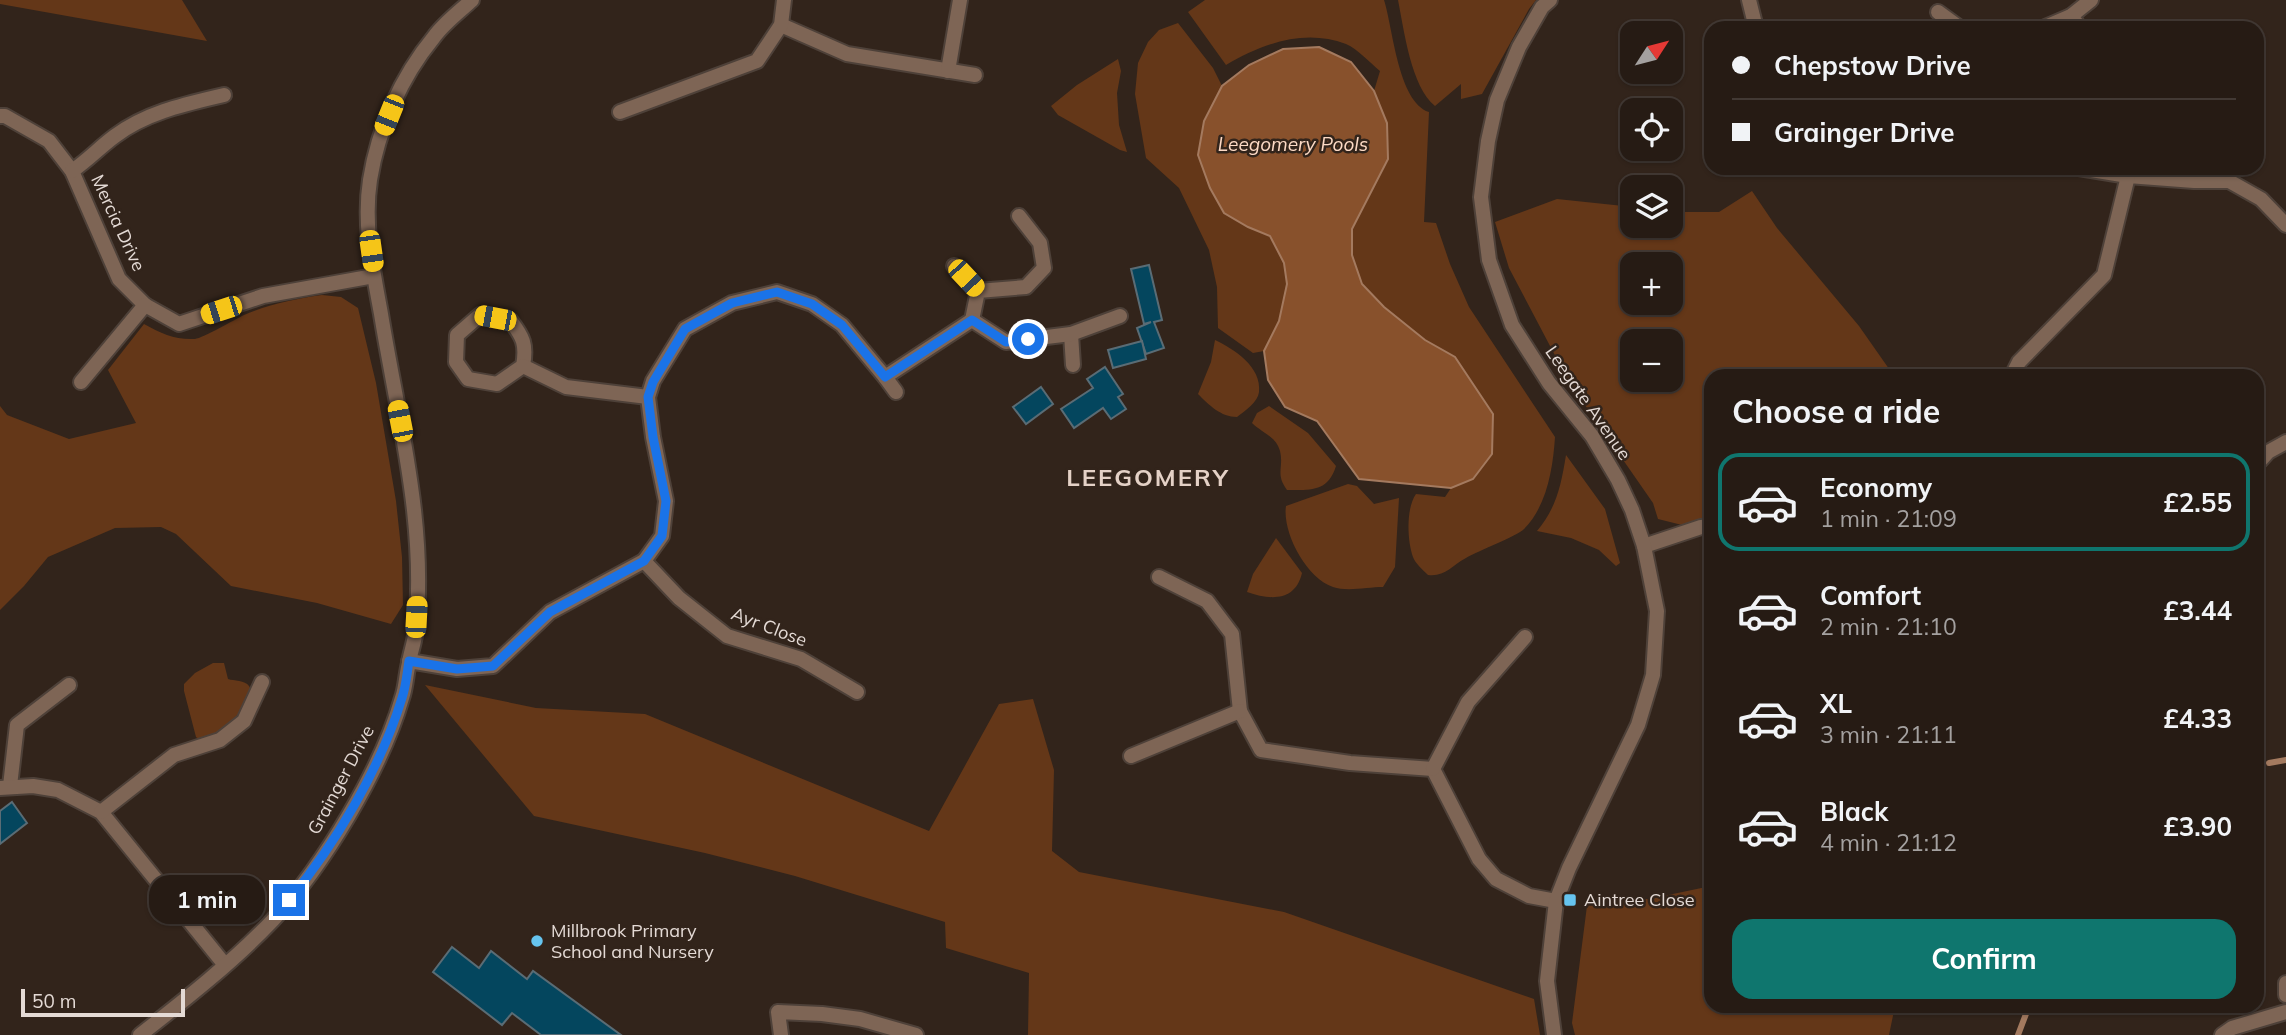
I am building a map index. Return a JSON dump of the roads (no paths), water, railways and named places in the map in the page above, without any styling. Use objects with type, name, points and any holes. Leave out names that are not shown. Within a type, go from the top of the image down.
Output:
[{"type":"street","name":"Grainger Drive","points":[[140,1035],[225,965],[273,919],[305,881],[348,816],[382,750],[403,697],[415,636],[418,579],[414,517],[404,441],[367,226],[369,181],[379,140],[399,90],[435,35],[472,0]]},
{"type":"street","points":[[620,112],[757,61],[782,25],[784,0]]},
{"type":"street","points":[[948,71],[960,0]]},
{"type":"street","name":"Leegate Avenue","points":[[1550,0],[1542,8],[1518,47],[1497,100],[1480,197],[1489,260],[1511,326],[1549,383],[1592,436],[1632,510],[1644,546],[1657,611],[1653,675],[1638,725],[1569,868],[1556,901],[1547,981],[1554,1035]]},
{"type":"street","points":[[1749,0],[1754,21]]},
{"type":"street","points":[[2077,21],[2091,0]]},
{"type":"street","points":[[1938,12],[1950,21]]},
{"type":"street","points":[[782,25],[847,54],[975,75]]},
{"type":"street","points":[[72,171],[116,135],[165,109],[224,95]]},
{"type":"street","name":"Mercia Drive","points":[[0,116],[5,116],[49,141],[72,171],[119,279],[145,305],[179,324],[263,296],[374,276]]},
{"type":"street","points":[[2122,175],[2196,175],[2229,181],[2261,199],[2286,225]]},
{"type":"street","points":[[2016,369],[2019,362],[2104,275],[2128,176]]},
{"type":"street","points":[[978,291],[1026,287],[1044,268],[1040,243],[1019,216]]},
{"type":"street","points":[[954,266],[978,291]]},
{"type":"street","points":[[885,377],[972,320],[978,291]]},
{"type":"street","points":[[409,661],[457,669],[493,666],[550,612],[644,561],[662,536],[666,501],[648,397],[653,382],[685,329],[732,303],[777,292],[812,304],[842,325],[896,392]]},
{"type":"street","points":[[81,383],[145,305]]},
{"type":"street","points":[[480,315],[510,320],[523,337],[523,366],[497,384],[468,379],[456,362],[457,335],[480,315]]},
{"type":"street","points":[[972,320],[1006,342],[1071,334],[1120,316]]},
{"type":"street","points":[[1071,334],[1073,365]]},
{"type":"street","points":[[523,366],[566,387],[648,397]]},
{"type":"street","points":[[2264,456],[2286,442]]},
{"type":"street","points":[[1644,546],[1704,527]]},
{"type":"street","name":"Ayr Close","points":[[644,561],[679,598],[727,636],[801,659],[857,692]]},
{"type":"street","points":[[1159,577],[1207,601],[1232,634],[1240,711],[1261,750],[1350,763],[1433,769]]},
{"type":"street","points":[[1433,769],[1468,702],[1525,637]]},
{"type":"street","points":[[101,812],[174,755],[220,740],[244,721],[262,681]]},
{"type":"street","points":[[69,685],[17,725],[5,787],[33,786],[58,790],[101,812],[225,965]]},
{"type":"street","points":[[1131,756],[1240,711]]},
{"type":"street","points":[[1433,769],[1479,859],[1496,879],[1529,896],[1556,901]]},
{"type":"street","points":[[2286,983],[2286,995]]},
{"type":"street","points":[[781,1035],[778,1012],[860,1019],[916,1035]]},
{"type":"street","points":[[2222,1035],[2232,1028],[2286,1012]]},
{"type":"water","name":"Leegomery Pools","points":[[1319,47],[1351,62],[1374,91],[1387,123],[1388,159],[1352,229],[1352,255],[1362,284],[1384,307],[1425,340],[1455,357],[1493,414],[1492,454],[1473,479],[1451,488],[1359,479],[1317,421],[1285,407],[1268,380],[1264,351],[1279,321],[1287,284],[1284,263],[1270,236],[1224,213],[1210,188],[1198,155],[1204,121],[1222,86],[1249,65],[1283,49]]},
{"type":"waterway","points":[[2269,763],[2286,760]]},
{"type":"waterway","points":[[2018,1035],[2026,1013]]},
{"type":"place","name":"Aintree Close","points":[[1570,900]]},
{"type":"place","name":"Millbrook Primary School and Nursery","points":[[537,941]]},
{"type":"district","name":"LEEGOMERY","points":[[1148,478]]}]
